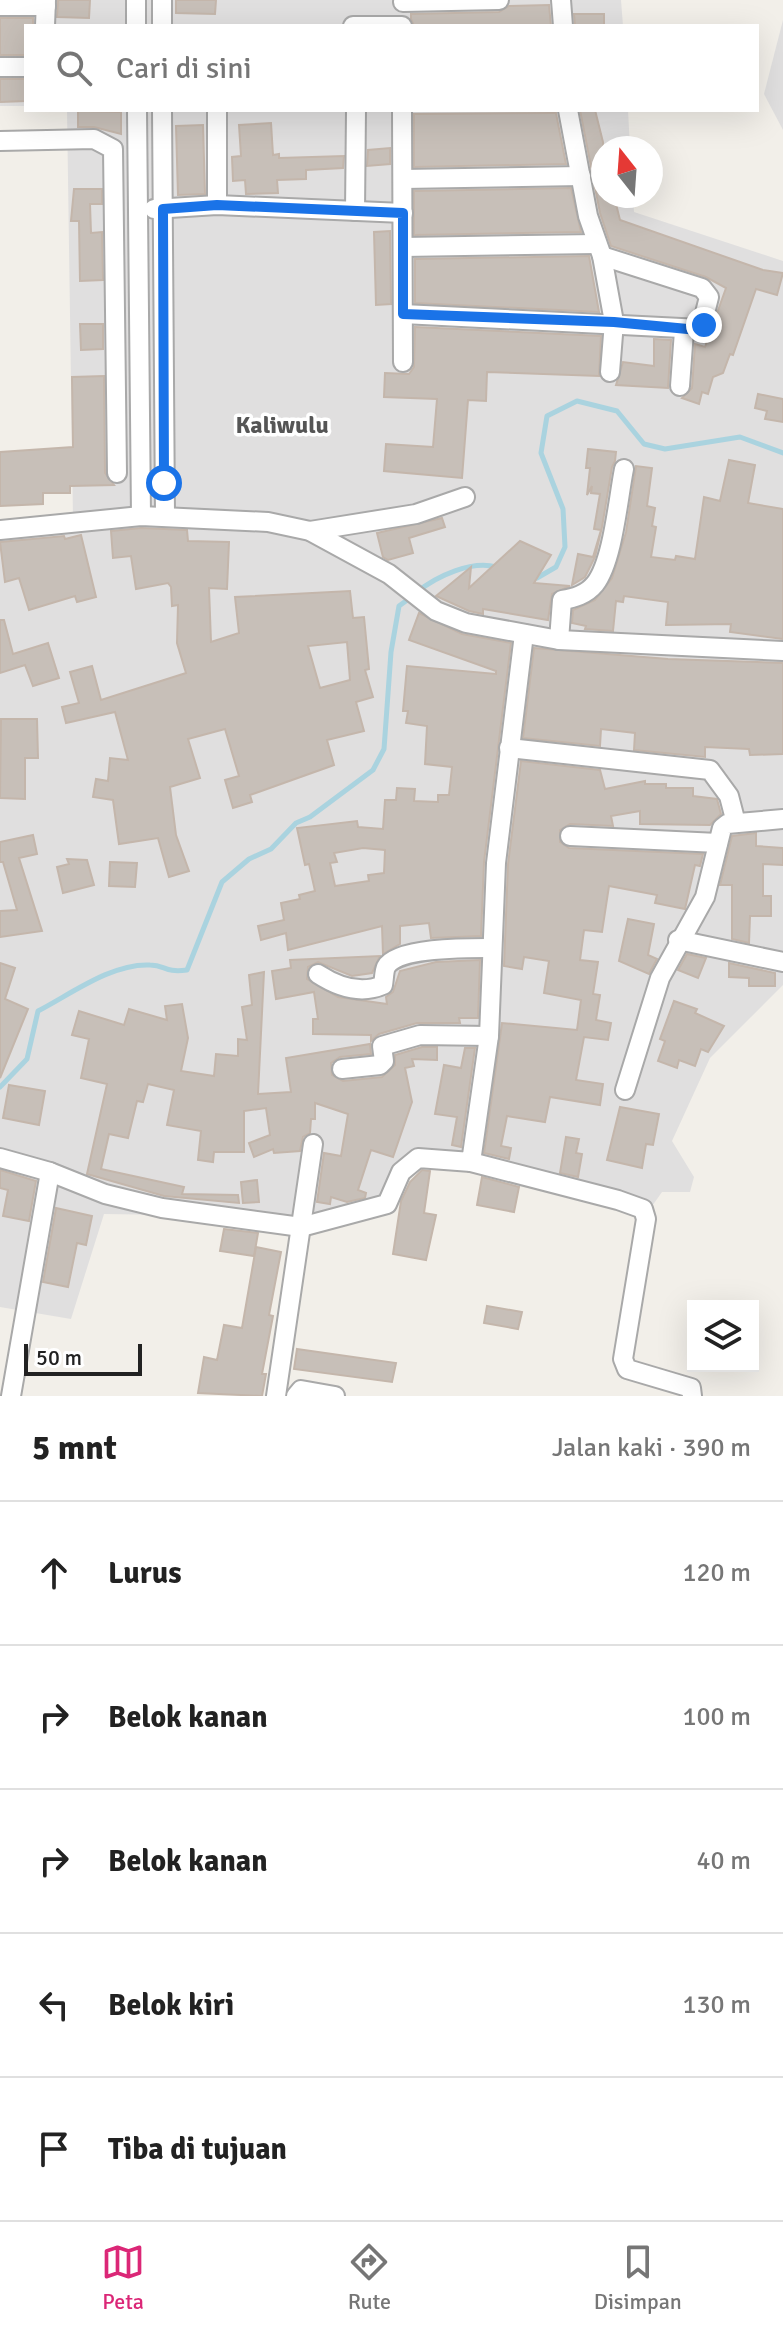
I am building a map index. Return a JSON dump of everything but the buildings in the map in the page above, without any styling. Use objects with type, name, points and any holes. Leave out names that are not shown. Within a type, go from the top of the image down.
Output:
[{"type":"street","points":[[136,0],[136,24]]},
{"type":"street","points":[[162,0],[162,24]]},
{"type":"street","points":[[402,24],[403,1],[499,0]]},
{"type":"street","points":[[561,0],[563,24]]},
{"type":"street","points":[[0,6],[46,3],[45,24]]},
{"type":"street","points":[[0,67],[24,67]]},
{"type":"street","points":[[137,112],[141,516]]},
{"type":"street","points":[[162,112],[165,515]]},
{"type":"street","points":[[217,112],[217,205]]},
{"type":"street","points":[[355,211],[356,112]]},
{"type":"street","points":[[402,112],[403,362]]},
{"type":"street","points":[[568,112],[614,322],[610,372]]},
{"type":"street","points":[[0,141],[94,139],[109,144],[113,149],[117,473]]},
{"type":"street","points":[[403,179],[581,176]]},
{"type":"street","points":[[113,210],[217,205],[403,213]]},
{"type":"street","points":[[403,247],[599,250],[708,293],[704,325],[698,330],[684,331],[614,322],[403,314]]},
{"type":"street","points":[[680,386],[684,331]]},
{"type":"street","points":[[115,366],[139,365]]},
{"type":"street","points":[[116,442],[140,443]]},
{"type":"street","points":[[559,640],[562,600],[577,597],[596,583],[607,554],[624,469]]},
{"type":"street","points":[[310,531],[416,514],[465,497]]},
{"type":"street","points":[[0,530],[165,515],[268,522],[310,531],[389,574],[436,611],[466,623],[559,640],[783,651]]},
{"type":"street","points":[[471,1162],[489,1036],[496,863],[524,634]]},
{"type":"street","points":[[509,748],[710,770],[729,796],[736,823]]},
{"type":"street","points":[[625,1090],[660,978],[678,940],[705,897],[722,828],[736,823],[760,824],[783,819]]},
{"type":"street","points":[[570,836],[718,843]]},
{"type":"street","points":[[678,940],[783,962]]},
{"type":"street","points":[[318,974],[339,988],[372,990],[383,985],[386,967],[394,959],[446,949],[492,948]]},
{"type":"street","points":[[342,1069],[380,1065],[384,1061],[382,1046],[415,1035],[489,1036]]},
{"type":"street","points":[[276,1396],[313,1144]]},
{"type":"street","points":[[0,1158],[50,1172],[105,1194],[162,1208],[301,1227],[387,1204],[401,1172],[418,1158],[471,1162],[643,1209],[646,1219],[623,1359],[627,1369],[691,1388],[692,1396]]},
{"type":"street","points":[[11,1396],[50,1172]]},
{"type":"street","points":[[296,1396],[301,1390],[335,1396]]},
{"type":"shaded area","points":[[0,0],[621,0],[623,24],[24,24],[24,106],[0,106]]},
{"type":"shaded area","points":[[783,20],[783,130],[764,94]]},
{"type":"shaded area","points":[[67,112],[628,112],[629,136],[591,136],[591,208],[634,208],[634,212],[783,261],[783,985],[710,1058],[672,1141],[694,1177],[690,1192],[662,1192],[650,1209],[409,1156],[377,1203],[312,1217],[104,1214],[71,1319],[0,1307],[0,530],[73,519]]},
{"type":"waterway","points":[[532,577],[537,578],[556,567],[565,547],[563,509],[541,453],[547,416],[577,401],[617,411],[644,444],[665,449],[740,437],[783,453]]},
{"type":"waterway","points":[[417,592],[455,571],[476,566],[496,567]]},
{"type":"waterway","points":[[0,1087],[27,1059],[38,1011],[121,969],[150,965],[187,970],[222,882],[249,859],[271,849],[296,823],[310,817],[373,770],[384,749],[391,652],[399,606],[410,598]]},
{"type":"district","name":"Kaliwulu","points":[[282,425]]},
{"type":"route","points":[[164,483],[163,209],[217,205],[403,213],[403,314],[614,322],[684,331],[698,330],[704,325]]}]
